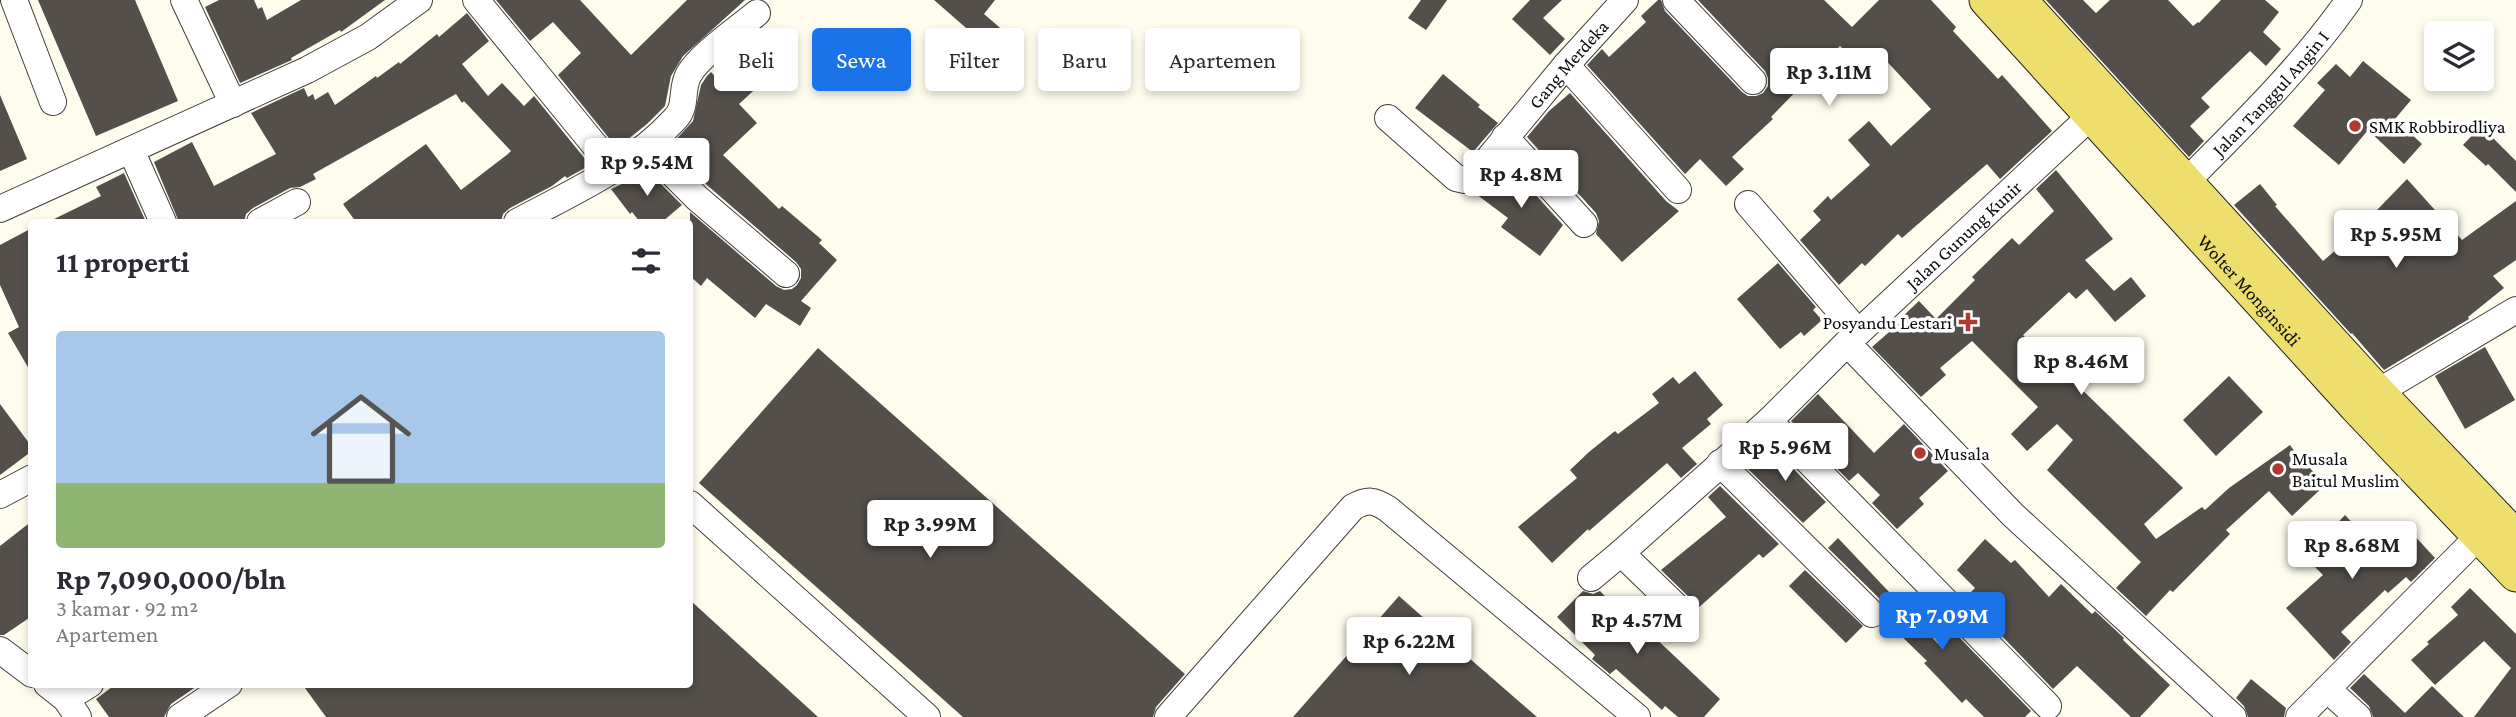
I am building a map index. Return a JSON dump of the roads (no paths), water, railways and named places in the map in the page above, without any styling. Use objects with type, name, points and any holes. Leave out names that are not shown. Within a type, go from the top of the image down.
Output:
[{"type":"main road","name":"Wolter Monginsidi","points":[[1986,0],[2355,406],[2516,575]]},
{"type":"main road","name":"Wolter Monginsidi","points":[[2020,0],[2378,392],[2516,537]]},
{"type":"street","points":[[14,0],[53,102]]},
{"type":"street","points":[[184,0],[233,103]]},
{"type":"street","points":[[0,209],[307,70],[368,37],[419,0]]},
{"type":"street","points":[[476,0],[615,170]]},
{"type":"street","name":"Gang Merdeka","points":[[1388,118],[1456,178],[1465,180],[1475,175],[1566,65],[1625,0]]},
{"type":"street","points":[[1676,0],[1753,81]]},
{"type":"street","name":"Jalan Tanggul Angin I","points":[[2187,181],[2297,66],[2349,0]]},
{"type":"street","points":[[523,219],[615,170],[647,148],[678,117],[682,109],[684,83],[694,67],[757,13]]},
{"type":"street","points":[[1566,65],[1678,190]]},
{"type":"street","name":"Jalan Gunung Kunir","points":[[1591,578],[1769,421],[1853,337],[2091,117]]},
{"type":"street","points":[[1505,137],[1584,224]]},
{"type":"street","points":[[647,148],[697,198],[786,274]]},
{"type":"street","points":[[131,150],[162,219]]},
{"type":"street","points":[[266,219],[297,202]]},
{"type":"street","points":[[1748,204],[1853,337],[2013,515],[2232,717]]},
{"type":"street","points":[[2378,392],[2516,310]]},
{"type":"street","points":[[1769,421],[2048,706]]},
{"type":"street","points":[[1720,463],[1872,614]]},
{"type":"street","points":[[0,495],[28,480]]},
{"type":"street","points":[[1168,717],[1353,507],[1373,500],[1388,509],[1637,717]]},
{"type":"street","points":[[693,508],[927,717]]},
{"type":"street","points":[[2299,717],[2478,537]]},
{"type":"street","points":[[1621,552],[1681,611]]},
{"type":"street","points":[[0,650],[28,671]]},
{"type":"street","points":[[64,700],[84,688]]},
{"type":"street","points":[[180,717],[223,688]]},
{"type":"street","points":[[2327,689],[2357,717]]},
{"type":"place","name":"SMK Robbirodliya","points":[[2355,126]]},
{"type":"place","name":"Posyandu Lestari","points":[[1968,322]]},
{"type":"place","name":"Musala","points":[[1920,453]]},
{"type":"place","name":"Musala Baitul Muslim","points":[[2278,469]]}]
